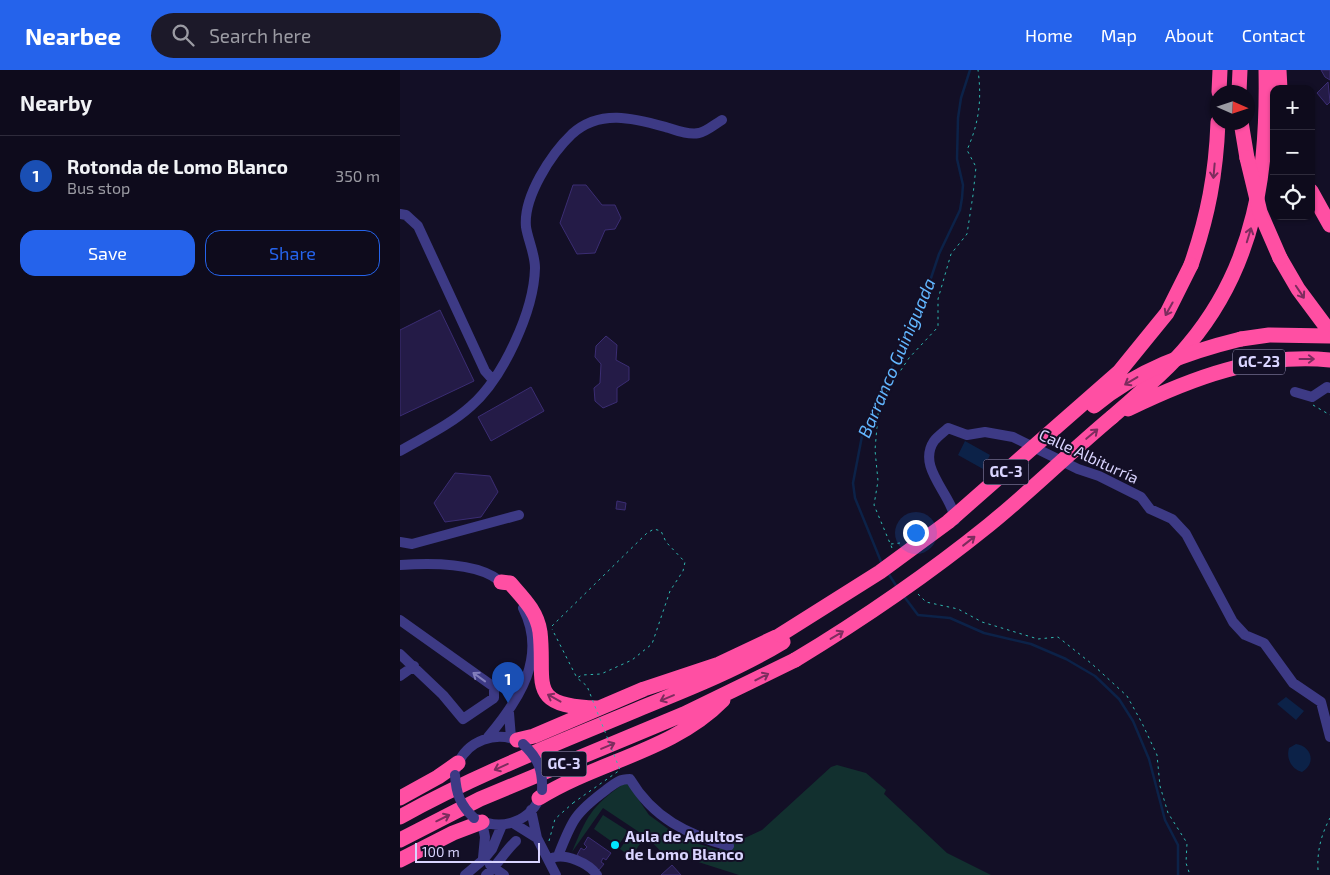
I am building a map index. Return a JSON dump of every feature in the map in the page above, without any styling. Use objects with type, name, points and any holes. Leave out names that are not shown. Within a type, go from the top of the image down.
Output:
[{"type":"highway","points":[[1219,85],[1220,70]]},
{"type":"highway","points":[[1239,85],[1240,70]]},
{"type":"highway","name":"GC-3","points":[[400,840],[480,799],[730,694],[795,660],[852,626],[909,588],[990,524],[1112,417],[1188,345],[1210,316],[1230,280],[1249,236],[1259,192],[1267,112],[1266,70]]},
{"type":"highway","points":[[1279,70],[1280,85]]},
{"type":"highway","name":"GC-3","points":[[400,817],[529,754],[712,679],[758,657],[948,522],[1120,372],[1167,313],[1190,265],[1205,224],[1213,187],[1217,130]]},
{"type":"highway","points":[[1242,130],[1260,212],[1280,258],[1328,331]]},
{"type":"highway","points":[[1315,198],[1330,225]]},
{"type":"highway","name":"GC-23","points":[[782,639],[822,620],[884,579],[955,528],[1104,398],[1134,378],[1166,362],[1203,348],[1269,335],[1328,331]]},
{"type":"highway","name":"GC-23","points":[[1112,417],[1191,380],[1256,362],[1290,359],[1330,360]]},
{"type":"highway","points":[[501,582],[510,583],[532,608],[540,631],[541,686],[548,696],[570,706],[601,708]]},
{"type":"highway","points":[[517,741],[534,736],[644,689],[719,664],[782,639]]},
{"type":"highway","points":[[538,799],[562,785],[674,737],[706,717],[730,694]]},
{"type":"highway","points":[[400,798],[457,769]]},
{"type":"highway","points":[[400,860],[478,820]]},
{"type":"street","points":[[400,451],[456,418],[472,405],[493,380],[524,319],[532,290],[535,266],[526,226],[527,204],[534,188],[555,154],[572,134],[587,124],[603,118],[631,118],[686,133],[700,134],[722,120]]},
{"type":"street","points":[[400,214],[406,215],[418,226],[484,371],[493,380]]},
{"type":"street","points":[[1295,392],[1312,397],[1327,387],[1330,388]]},
{"type":"street","name":"Calle Albiturría","points":[[918,541],[933,535],[956,521],[952,506],[934,477],[930,458],[934,442],[948,428],[967,435],[985,432],[1013,437],[1078,469],[1099,476],[1141,497],[1150,509],[1172,519],[1186,534],[1233,622],[1245,635],[1264,644],[1293,683],[1321,702],[1330,737]]},
{"type":"street","points":[[400,542],[412,544],[519,515]]},
{"type":"street","points":[[400,565],[456,566],[482,572],[501,582],[518,600],[528,619],[533,639],[530,670],[523,690],[509,713],[488,737],[474,744],[457,769],[456,793],[465,810],[478,820],[502,825],[513,822],[538,799]]},
{"type":"street","points":[[400,620],[494,687],[494,698],[463,719],[414,666],[400,654]]},
{"type":"street","points":[[400,676],[414,666]]},
{"type":"street","points":[[509,713],[517,741]]},
{"type":"street","points":[[488,737],[517,741],[534,753],[539,763],[543,775],[538,799],[537,838]]},
{"type":"street","points":[[556,875],[553,857],[582,808],[621,779],[630,780],[656,813],[686,832],[729,846]]},
{"type":"street","points":[[478,820],[485,837],[483,860],[490,872],[504,875]]},
{"type":"street","points":[[513,822],[537,838],[543,849],[553,857],[576,860],[597,875]]},
{"type":"street","points":[[465,875],[483,860],[492,849],[502,825]]},
{"type":"street","points":[[490,872],[506,850],[516,841]]},
{"type":"path","points":[[894,553],[874,505],[878,481],[875,450],[879,403],[910,358],[938,327],[938,299],[951,254],[967,234],[976,167],[967,150],[977,126],[980,84],[978,70]]},
{"type":"path","points":[[1312,397],[1313,407],[1330,415]]},
{"type":"path","points":[[543,849],[549,843],[554,819],[620,770],[587,686],[577,678],[582,675],[601,674],[632,660],[652,644],[670,591],[685,562],[666,542],[661,531],[654,530],[647,533],[551,627]]},
{"type":"path","points":[[914,590],[926,602],[958,608],[982,622],[1038,639],[1058,637],[1092,664],[1127,696],[1157,755],[1160,786],[1168,813],[1187,844],[1186,863],[1190,875]]},
{"type":"path","points":[[1318,870],[1317,855],[1322,833],[1330,818]]},
{"type":"green space","points":[[837,765],[866,773],[886,790],[884,794],[947,853],[991,875],[739,875],[692,860],[680,849],[669,860],[648,838],[603,808],[572,852],[591,813],[604,799],[623,784],[628,784],[649,815],[682,839],[719,850],[722,840],[736,842],[762,830],[831,767]]},
{"type":"green space","points":[[603,815],[628,831],[618,846],[594,829]]},
{"type":"green space","points":[[633,830],[644,838],[631,857],[620,849]]},
{"type":"water","points":[[965,441],[990,455],[983,469],[958,455]]},
{"type":"water","points":[[1286,697],[1304,711],[1296,720],[1277,704]]},
{"type":"water","points":[[1296,744],[1305,748],[1310,755],[1310,764],[1302,772],[1292,766],[1289,759],[1289,748]]},
{"type":"building","points":[[1321,70],[1330,70],[1330,80],[1325,77]]},
{"type":"building","points":[[1328,82],[1330,102],[1327,105],[1317,93]]},
{"type":"building","points":[[573,185],[586,185],[602,205],[615,205],[621,218],[615,229],[605,230],[595,253],[577,254],[560,223]]},
{"type":"building","points":[[440,310],[474,381],[400,416],[400,330]]},
{"type":"building","points":[[606,336],[617,345],[616,360],[629,367],[629,380],[617,388],[617,402],[603,408],[595,401],[594,388],[600,383],[601,364],[595,357],[596,346]]},
{"type":"building","points":[[531,387],[544,411],[491,441],[478,417]]},
{"type":"building","points":[[455,473],[490,476],[498,492],[481,517],[445,522],[434,503]]},
{"type":"building","points":[[617,501],[626,503],[625,510],[616,509]]},
{"type":"building","points":[[588,837],[611,853],[606,860],[603,858],[601,862],[604,864],[599,870],[577,855],[581,848],[584,850],[587,847],[584,844]]},
{"type":"building","points":[[672,865],[681,875],[661,875]]},
{"type":"waterway","name":"Barranco Guiniguada","points":[[882,564],[855,498],[853,483],[862,436],[931,278],[939,254],[960,210],[963,185],[957,159],[958,118],[961,98],[970,70]]},
{"type":"waterway","name":"Barranco Guiniguada","points":[[888,573],[897,587]]},
{"type":"waterway","name":"Barranco Guiniguada","points":[[903,595],[918,615],[950,618],[984,633],[1031,644],[1066,659],[1095,676],[1119,699],[1133,721],[1149,759],[1165,820],[1178,845],[1178,875]]},
{"type":"place","name":"Rotonda de Lomo Blanco","points":[[508,703]]},
{"type":"place","name":"Aula de Adultos de Lomo Blanco","points":[[615,845]]}]
